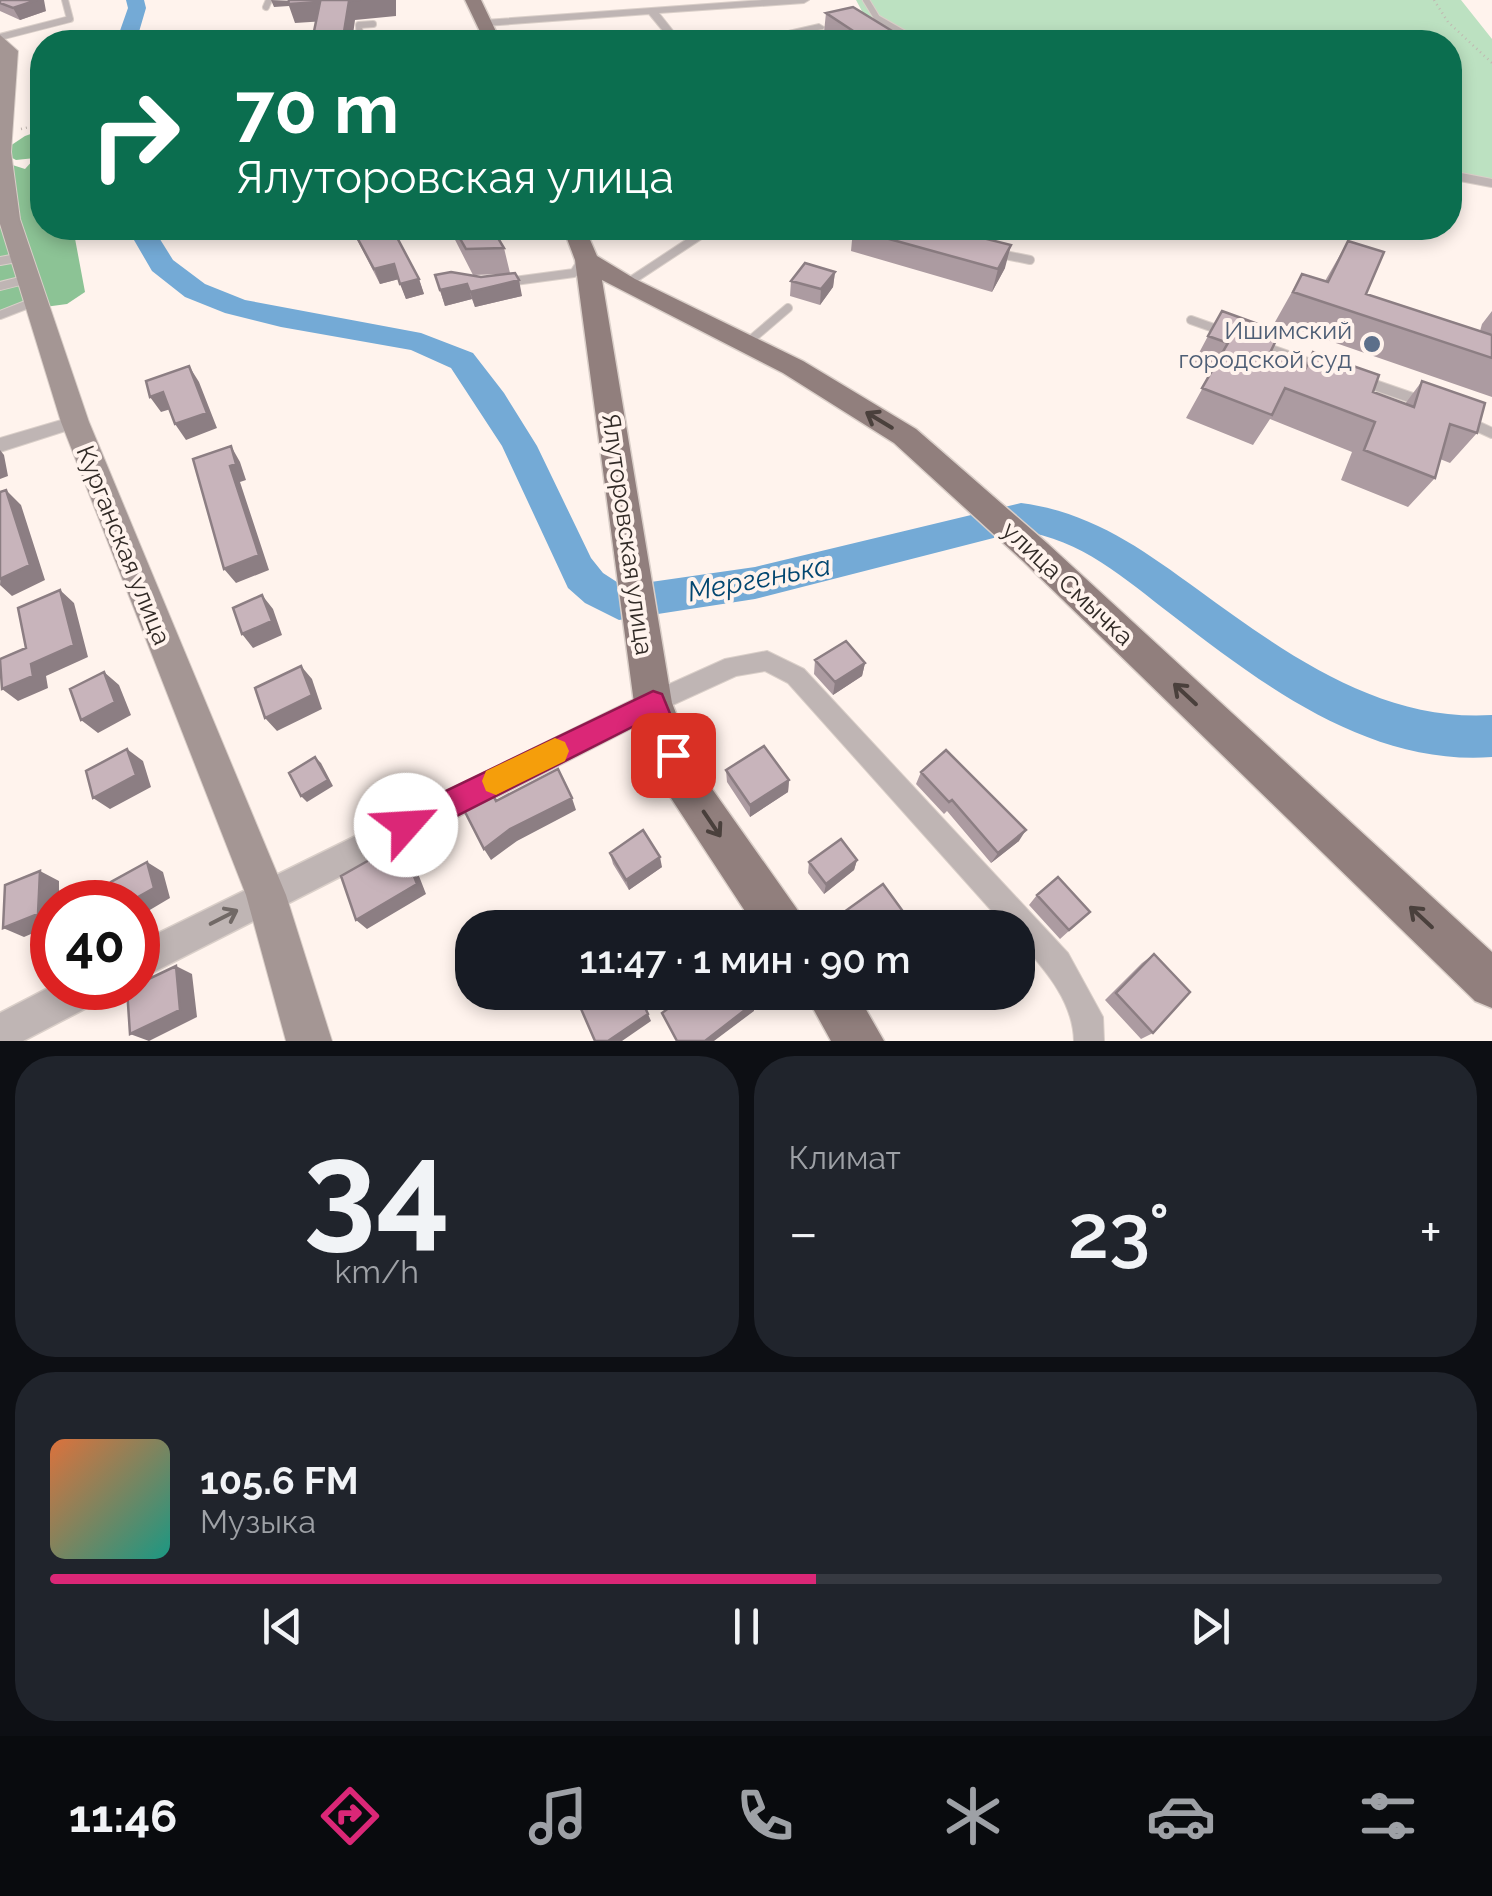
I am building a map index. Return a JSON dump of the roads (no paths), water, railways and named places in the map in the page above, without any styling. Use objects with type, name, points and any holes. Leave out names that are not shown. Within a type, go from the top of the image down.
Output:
[{"type":"main road","points":[[473,0],[488,30]]},
{"type":"main road","name":"Курганская улица","points":[[2,52],[3,198],[17,277],[266,895],[308,1041]]},
{"type":"main road","name":"Ялуторовская улица","points":[[579,240],[586,258],[597,323],[651,687],[683,781],[771,910]]},
{"type":"main road","name":"улица Смычка","points":[[586,258],[626,284],[793,368],[905,436],[957,479],[1492,984]]},
{"type":"main road","points":[[597,323],[629,302],[659,301]]},
{"type":"main road","points":[[839,1010],[860,1041]]},
{"type":"street","points":[[517,30],[651,10],[804,0]]},
{"type":"street","points":[[651,10],[668,30]]},
{"type":"street","points":[[805,30],[820,27]]},
{"type":"street","points":[[0,445],[75,422]]},
{"type":"street","points":[[160,950],[651,687],[767,661],[796,676],[1058,963],[1088,1016],[1088,1041]]},
{"type":"street","points":[[0,1033],[44,1010]]},
{"type":"lane","points":[[47,30],[70,19],[65,0]]},
{"type":"lane","points":[[866,0],[877,18],[898,30]]},
{"type":"lane","points":[[359,30],[359,25],[373,24]]},
{"type":"lane","points":[[2,52],[30,38]]},
{"type":"lane","points":[[1462,177],[1492,183]]},
{"type":"lane","points":[[626,284],[693,240]]},
{"type":"lane","points":[[992,252],[1030,260]]},
{"type":"lane","points":[[503,283],[574,273],[586,258]]},
{"type":"lane","points":[[0,316],[17,277]]},
{"type":"lane","points":[[746,344],[788,308]]},
{"type":"lane","points":[[1191,320],[1326,368]]},
{"type":"lane","points":[[1358,379],[1424,402]]},
{"type":"lane","points":[[1458,418],[1492,434]]},
{"type":"waterway","name":"Мергенька","points":[[130,30],[137,8],[135,0]]},
{"type":"waterway","name":"Мергенька","points":[[147,240],[162,265],[195,290],[236,307],[421,343],[462,361],[493,401],[519,446],[582,577],[619,603],[755,583],[1021,517],[1044,520],[1067,526],[1109,547],[1252,650],[1330,698],[1413,732],[1454,739],[1492,736]]},
{"type":"place","name":"Ишимский городской суд","points":[[1372,344]]}]
